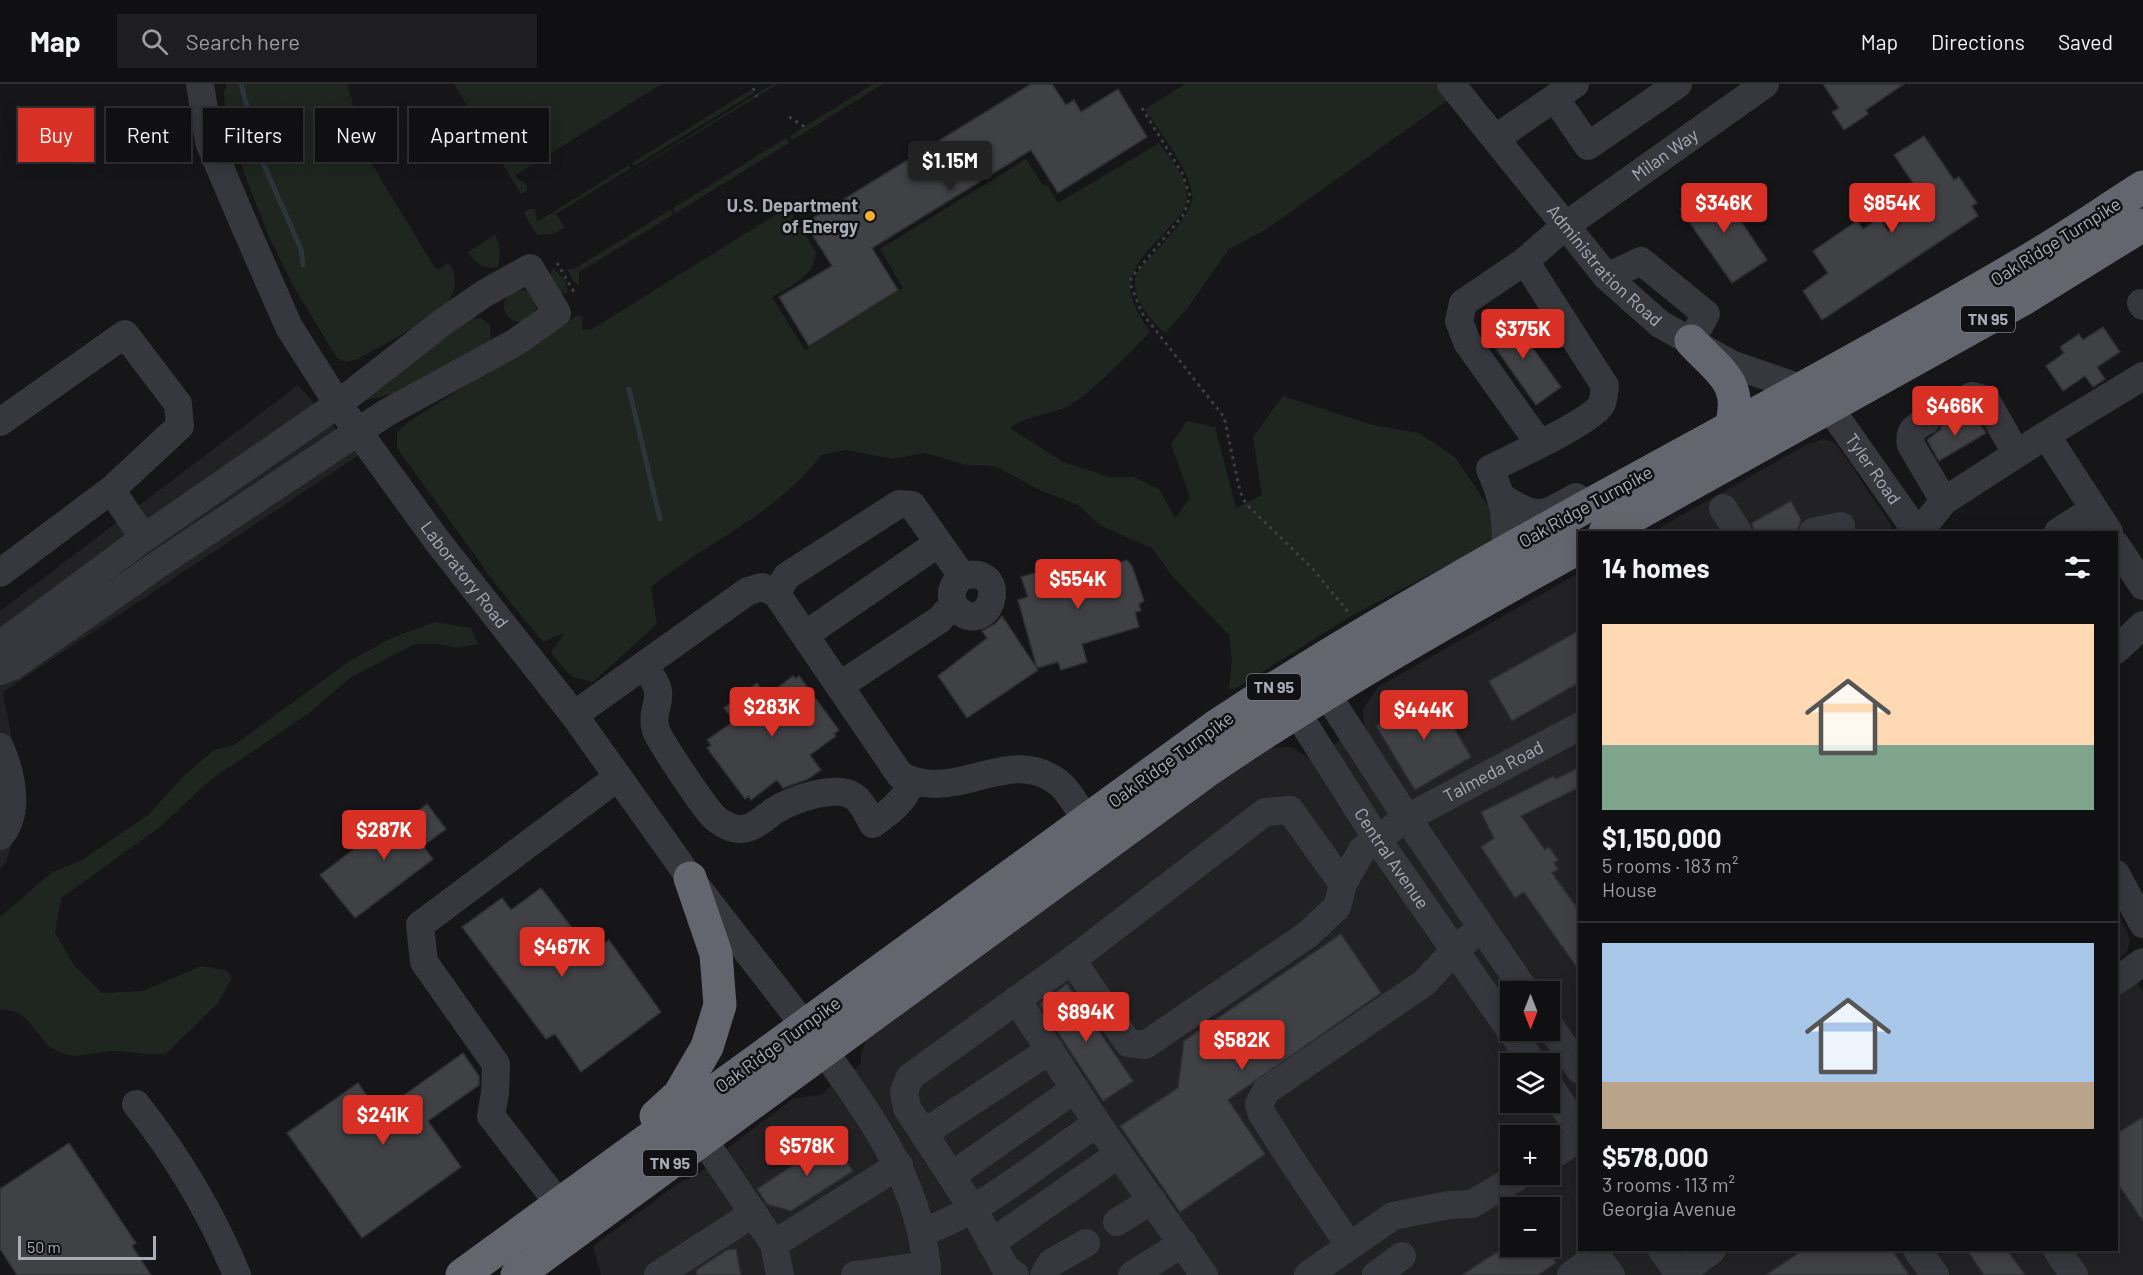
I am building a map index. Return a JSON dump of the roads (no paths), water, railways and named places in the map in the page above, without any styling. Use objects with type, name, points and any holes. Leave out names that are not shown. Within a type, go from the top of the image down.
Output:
[{"type":"highway","name":"Oak Ridge Turnpike","points":[[462,1275],[590,1183],[814,1039],[1207,771],[1287,698],[1308,666],[1505,552],[1722,431],[1803,389],[2022,264],[2143,187]]},
{"type":"highway","name":"Oak Ridge Turnpike","points":[[1607,531],[2025,298],[2143,225]]},
{"type":"highway","points":[[1690,341],[1730,385],[1736,408],[1722,431]]},
{"type":"highway","points":[[1803,389],[1829,407]]},
{"type":"highway","name":"Oak Ridge Turnpike","points":[[517,1275],[703,1139],[814,1039],[1086,820],[1215,726],[1287,698],[1326,693],[1578,548]]},
{"type":"highway","points":[[590,1183],[636,1132],[679,1095],[707,1047],[720,1005],[716,954],[690,878]]},
{"type":"highway","points":[[559,1204],[578,1230]]},
{"type":"street","name":"Laboratory Road","points":[[200,84],[209,142],[289,327],[338,404],[438,542],[574,715],[690,878],[864,1107],[899,1165],[913,1198],[922,1232],[927,1270]]},
{"type":"street","name":"Administration Road","points":[[1451,84],[1607,277],[1660,324],[1731,364],[1803,389]]},
{"type":"street","name":"Milan Way","points":[[1539,443],[1467,342],[1459,321],[1464,303],[1525,261],[1564,226],[1765,84]]},
{"type":"street","points":[[1496,138],[1565,91],[1588,146],[1661,89]]},
{"type":"street","points":[[1505,552],[1508,526],[1503,498],[1490,469],[1593,414],[1602,404],[1605,386],[1525,261]]},
{"type":"street","points":[[0,645],[144,538],[338,404],[443,322],[485,293],[530,268],[557,313],[516,342],[386,413],[160,563],[12,666],[0,671]]},
{"type":"street","points":[[0,422],[125,334],[178,404],[180,426],[111,490],[0,573]]},
{"type":"street","points":[[1919,531],[1944,501],[2016,453],[2143,376]]},
{"type":"street","points":[[1944,501],[1911,445],[1909,437],[1914,428],[1972,396],[1986,400],[2016,453]]},
{"type":"street","name":"Tyler Road","points":[[1829,407],[1917,531]]},
{"type":"street","points":[[1503,498],[1527,513],[1546,513],[1656,452],[1722,431]]},
{"type":"street","points":[[2046,435],[2101,521],[2062,531]]},
{"type":"street","points":[[111,490],[144,538]]},
{"type":"street","points":[[776,593],[787,576],[899,504],[912,505],[937,544],[962,576],[972,573],[983,577],[990,585],[993,596],[989,606],[981,614],[970,616],[960,613],[953,604],[939,620],[839,686]]},
{"type":"street","points":[[1724,508],[1737,531]]},
{"type":"street","points":[[1818,531],[1841,526],[1833,531]]},
{"type":"street","points":[[805,635],[937,544]]},
{"type":"street","points":[[2118,548],[2143,586]]},
{"type":"street","points":[[574,715],[748,591],[762,587],[776,593],[900,775],[912,782],[932,786],[1006,770],[1026,769],[1060,784],[1086,820]]},
{"type":"street","points":[[2118,648],[2143,625]]},
{"type":"street","name":"Central Avenue","points":[[1308,666],[1407,818],[1518,981]]},
{"type":"street","points":[[642,667],[653,677],[660,692],[656,714],[657,732],[714,818],[732,828],[747,830],[777,809],[823,792],[845,791],[857,798],[873,824],[894,810],[905,798],[912,782]]},
{"type":"street","name":"Central Avenue","points":[[1287,698],[1377,838],[1500,1014]]},
{"type":"street","name":"Talmeda Road","points":[[1072,960],[1128,1043],[1145,1045],[1306,935],[1337,907],[1343,884],[1362,850],[1377,838],[1407,818],[1578,727]]},
{"type":"street","points":[[0,747],[7,764],[12,809],[6,829],[0,836]]},
{"type":"street","points":[[559,1204],[491,1116],[496,1064],[424,962],[420,925],[618,777]]},
{"type":"street","points":[[1015,1275],[1006,1269],[972,1209],[907,1108],[904,1092],[910,1077],[1072,960],[1265,812],[1290,810],[1343,884]]},
{"type":"street","points":[[2118,878],[2143,924]]},
{"type":"street","points":[[1349,1245],[1290,1158],[1262,1114],[1259,1104],[1266,1091],[1424,983],[1455,949],[1482,928]]},
{"type":"street","points":[[2118,980],[2143,962]]},
{"type":"street","points":[[1017,1000],[1096,1123],[1204,1275]]},
{"type":"street","points":[[1560,1041],[1578,1067]]},
{"type":"street","points":[[924,1133],[1050,1050]]},
{"type":"street","points":[[951,1176],[1075,1089]]},
{"type":"street","points":[[1560,1102],[1578,1128]]},
{"type":"street","points":[[136,1104],[191,1181],[237,1275]]},
{"type":"street","points":[[922,1232],[950,1223],[1096,1123]]},
{"type":"street","points":[[1560,1150],[1578,1138]]},
{"type":"street","points":[[703,1139],[774,1244],[780,1275]]},
{"type":"street","points":[[992,1243],[1119,1154]]},
{"type":"street","points":[[774,1244],[899,1165]]},
{"type":"street","points":[[1308,1275],[1393,1216],[1449,1205],[1472,1204],[1504,1185]]},
{"type":"street","points":[[1118,1222],[1152,1200]]},
{"type":"street","points":[[658,1275],[754,1213]]},
{"type":"street","points":[[1044,1275],[1051,1263],[1086,1243]]},
{"type":"street","points":[[1132,1275],[1183,1243]]},
{"type":"street","points":[[1663,1251],[1678,1274],[1707,1251]]},
{"type":"street","points":[[1918,1251],[1935,1275]]},
{"type":"street","points":[[2058,1251],[2074,1275]]},
{"type":"street","points":[[1376,1275],[1402,1256]]},
{"type":"street","points":[[1571,1275],[1604,1260]]},
{"type":"street","points":[[855,1275],[927,1270]]},
{"type":"waterway","points":[[241,84],[260,156],[301,249],[303,265]]},
{"type":"waterway","points":[[629,389],[660,519]]},
{"type":"place","name":"U.S. Department of Energy","points":[[870,216]]}]
